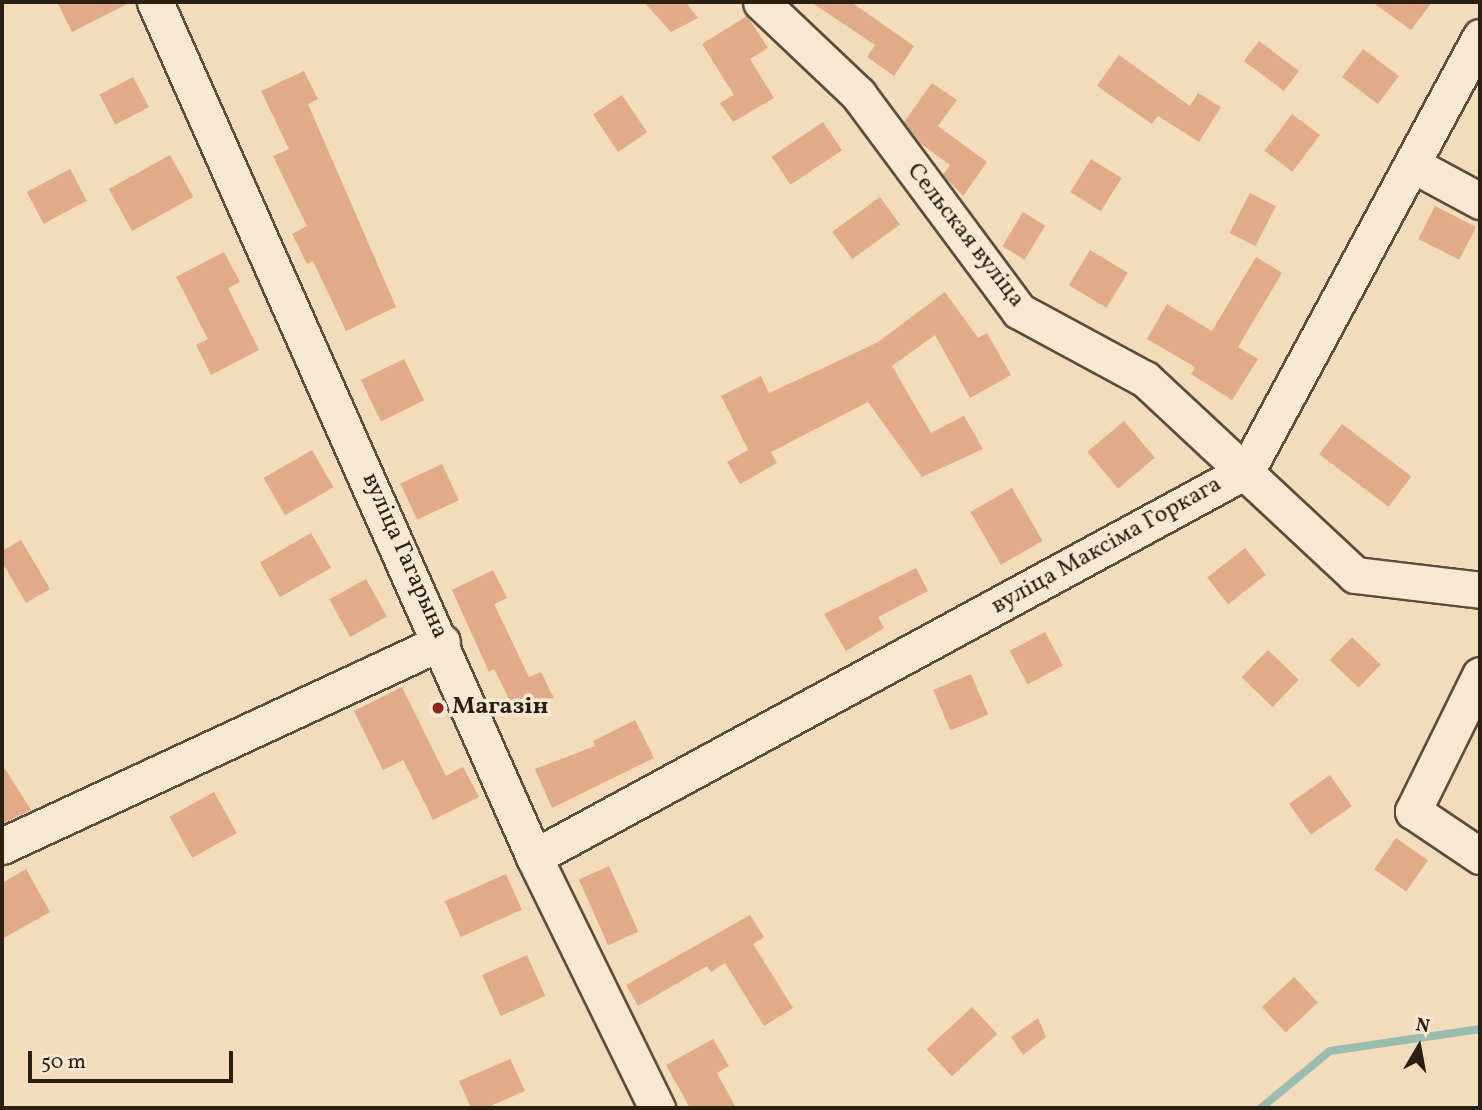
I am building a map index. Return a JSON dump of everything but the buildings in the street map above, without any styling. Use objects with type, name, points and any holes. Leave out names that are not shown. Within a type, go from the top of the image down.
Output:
[{"type":"street","name":"вуліца Гагарына","points":[[155,2],[442,642],[534,857],[657,1108]]},
{"type":"street","name":"Сельская вуліца","points":[[761,2],[858,94],[1018,310],[1145,379],[1247,470],[1355,575],[1480,590]]},
{"type":"street","name":"вуліца Максіма Горкага","points":[[534,857],[1247,470],[1415,166],[1480,37]]},
{"type":"street","points":[[1415,166],[1480,201]]},
{"type":"street","points":[[2,846],[442,642]]},
{"type":"street","points":[[1480,676],[1413,811],[1480,856]]},
{"type":"waterway","points":[[1261,1108],[1330,1051],[1480,1029]]},
{"type":"place","name":"Магазін","points":[[438,708]]}]
